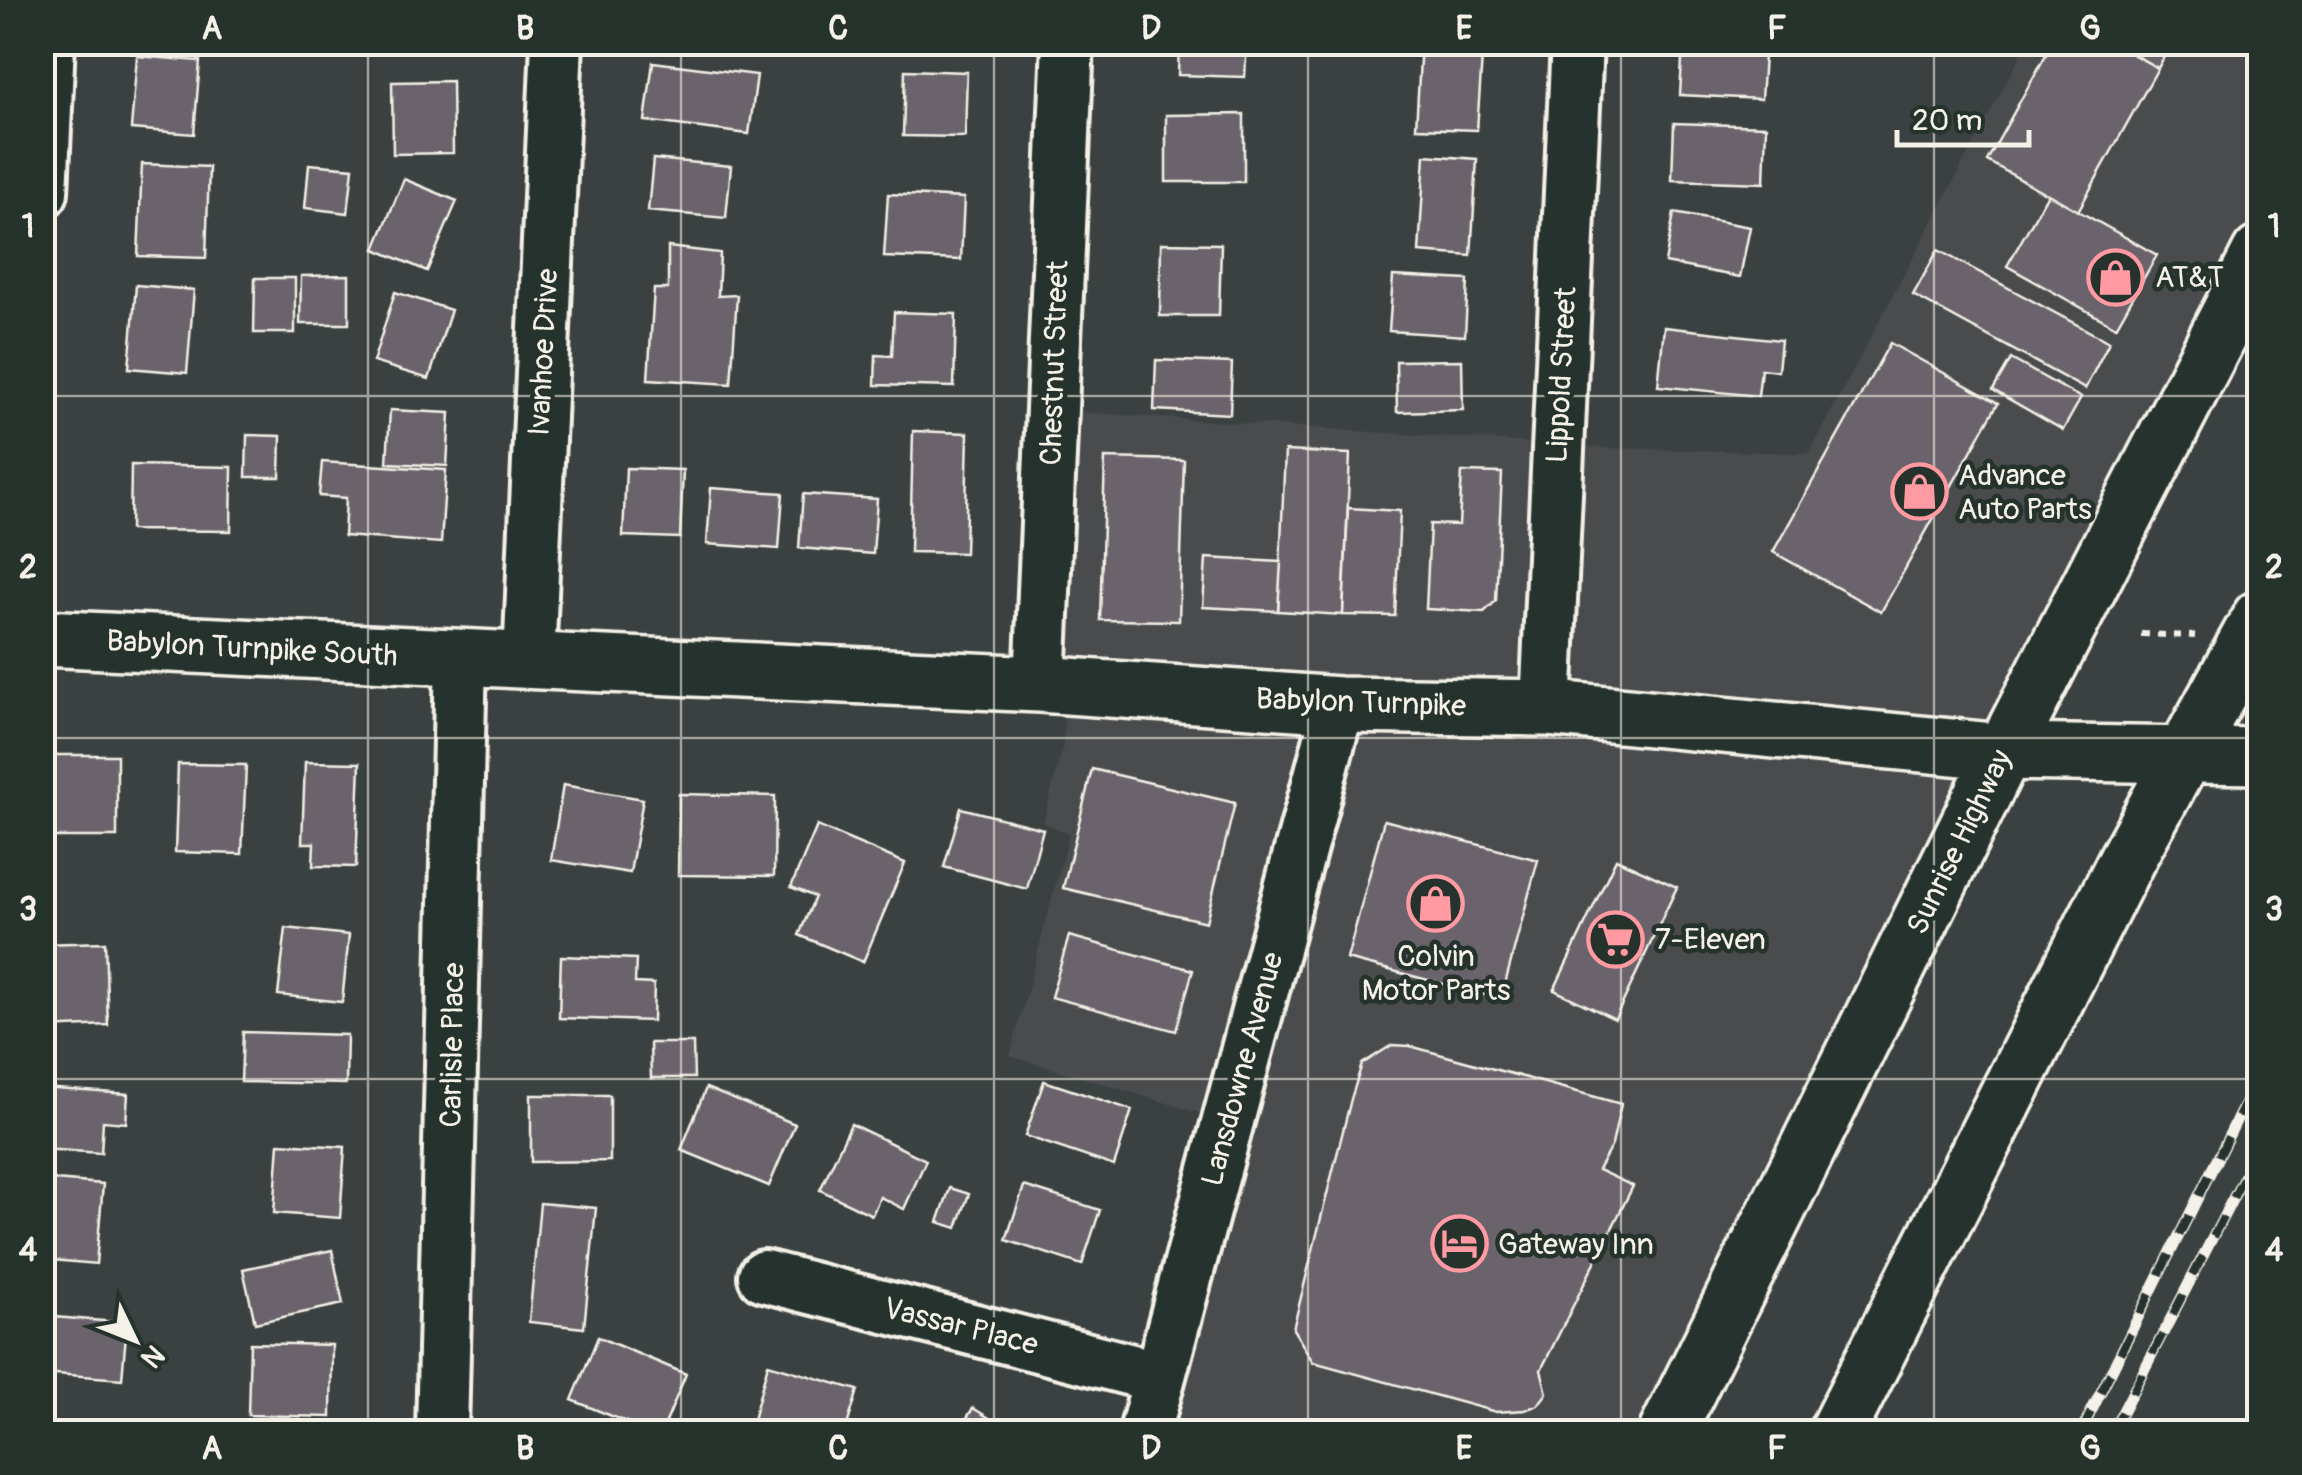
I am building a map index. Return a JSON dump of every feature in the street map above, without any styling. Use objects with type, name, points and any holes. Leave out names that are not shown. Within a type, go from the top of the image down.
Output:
[{"type":"main road","name":"Sunrise Highway","points":[[1666,1432],[2004,752],[2260,254]]},
{"type":"main road","points":[[1837,1432],[2127,859],[2260,618]]},
{"type":"main road","name":"Babylon Turnpike South","points":[[42,638],[461,658]]},
{"type":"main road","name":"Babylon Turnpike","points":[[461,658],[1040,684],[1339,705],[1546,708],[2004,752],[2260,756]]},
{"type":"street","points":[[42,192],[49,42]]},
{"type":"street","name":"Ivanhoe Drive","points":[[529,662],[558,42]]},
{"type":"street","name":"Chestnut Street","points":[[1040,684],[1068,42]]},
{"type":"street","name":"Lippold Street","points":[[1546,708],[1577,42]]},
{"type":"street","name":"Carlisle Place","points":[[442,1432],[461,658]]},
{"type":"street","name":"Lansdowne Avenue","points":[[1145,1432],[1339,705]]},
{"type":"street","name":"Vassar Place","points":[[764,1276],[1159,1377]]},
{"type":"path","points":[[2141,634],[2207,637]]},
{"type":"shaded area","points":[[2027,43],[2259,43],[2259,220],[1655,1432],[1140,1432],[1223,1120],[1010,1056],[1069,834],[1043,823],[1063,745],[1079,412],[1605,448],[1809,453]]},
{"type":"building","points":[[1179,42],[1247,42],[1245,77],[1178,75]]},
{"type":"building","points":[[1421,42],[1483,42],[1477,130],[1416,128]]},
{"type":"building","points":[[1683,42],[1765,42],[1761,99],[1680,95]]},
{"type":"building","points":[[2053,42],[2111,42],[2158,68],[2078,211],[1987,161]]},
{"type":"building","points":[[2111,42],[2172,42],[2158,68]]},
{"type":"building","points":[[137,56],[200,61],[194,134],[131,129]]},
{"type":"building","points":[[653,62],[757,75],[749,134],[645,121]]},
{"type":"building","points":[[905,70],[967,72],[965,137],[903,136]]},
{"type":"building","points":[[452,81],[453,153],[393,154],[392,82]]},
{"type":"building","points":[[1244,114],[1244,182],[1166,182],[1166,115]]},
{"type":"building","points":[[1674,123],[1766,126],[1764,183],[1672,180]]},
{"type":"building","points":[[1425,155],[1477,159],[1471,256],[1419,252]]},
{"type":"building","points":[[653,159],[731,166],[726,218],[648,211]]},
{"type":"building","points":[[142,164],[209,167],[206,258],[138,256]]},
{"type":"building","points":[[309,164],[353,168],[348,213],[305,208]]},
{"type":"building","points":[[404,179],[457,201],[427,271],[375,249]]},
{"type":"building","points":[[888,194],[964,198],[961,260],[884,257]]},
{"type":"building","points":[[2048,194],[2157,255],[2116,327],[2007,266]]},
{"type":"building","points":[[1674,213],[1750,227],[1740,277],[1665,263]]},
{"type":"building","points":[[1161,243],[1221,244],[1219,316],[1160,316]]},
{"type":"building","points":[[668,247],[720,253],[718,296],[737,295],[731,384],[648,379],[654,289],[668,289]]},
{"type":"building","points":[[1938,250],[2109,342],[2085,389],[1913,295]]},
{"type":"building","points":[[349,275],[349,324],[300,324],[301,276]]},
{"type":"building","points":[[1393,276],[1468,280],[1465,336],[1389,331]]},
{"type":"building","points":[[255,278],[295,278],[295,333],[254,333]]},
{"type":"building","points":[[136,285],[194,290],[187,373],[129,368]]},
{"type":"building","points":[[395,292],[451,310],[429,379],[373,362]]},
{"type":"building","points":[[894,312],[956,314],[954,387],[875,385],[876,355],[892,356]]},
{"type":"building","points":[[1664,327],[1781,340],[1778,371],[1761,369],[1758,396],[1658,386]]},
{"type":"building","points":[[1890,343],[1998,403],[1881,612],[1773,552]]},
{"type":"building","points":[[2011,359],[2081,398],[2063,430],[1993,390]]},
{"type":"building","points":[[1156,360],[1232,363],[1230,414],[1154,410]]},
{"type":"building","points":[[1462,360],[1463,410],[1397,412],[1396,361]]},
{"type":"building","points":[[390,410],[450,413],[447,466],[387,463]]},
{"type":"building","points":[[913,431],[968,433],[965,553],[910,552]]},
{"type":"building","points":[[247,435],[281,436],[280,477],[246,477]]},
{"type":"building","points":[[1285,451],[1350,454],[1343,615],[1278,611]]},
{"type":"building","points":[[1105,458],[1184,460],[1179,621],[1100,620]]},
{"type":"building","points":[[322,462],[446,470],[441,543],[344,536],[346,498],[319,496]]},
{"type":"building","points":[[131,465],[232,467],[231,531],[130,530]]},
{"type":"building","points":[[626,468],[683,470],[680,538],[623,536]]},
{"type":"building","points":[[1462,472],[1502,473],[1496,601],[1484,612],[1426,609],[1430,524],[1459,525]]},
{"type":"building","points":[[711,488],[783,493],[779,549],[707,544]]},
{"type":"building","points":[[803,494],[877,499],[873,554],[799,548]]},
{"type":"building","points":[[1348,508],[1400,511],[1395,616],[1343,615]]},
{"type":"building","points":[[1206,558],[1281,562],[1278,611],[1203,607]]},
{"type":"building","points":[[50,755],[117,755],[117,837],[50,837]]},
{"type":"building","points":[[305,762],[360,763],[356,867],[313,866],[314,843],[302,843]]},
{"type":"building","points":[[178,764],[246,765],[242,854],[175,852]]},
{"type":"building","points":[[1092,769],[1235,803],[1206,922],[1063,888]]},
{"type":"building","points":[[563,785],[643,799],[630,873],[551,860]]},
{"type":"building","points":[[679,794],[775,796],[774,876],[678,875]]},
{"type":"building","points":[[961,808],[1043,829],[1027,889],[944,867]]},
{"type":"building","points":[[1384,820],[1538,860],[1501,999],[1347,959]]},
{"type":"building","points":[[817,826],[905,863],[863,962],[799,935],[815,897],[791,887]]},
{"type":"building","name":"7-Eleven","points":[[1616,859],[1677,887],[1615,1019],[1554,990]]},
{"type":"building","points":[[286,928],[349,935],[342,1002],[278,995]]},
{"type":"building","points":[[1069,936],[1193,970],[1176,1031],[1051,997]]},
{"type":"building","points":[[105,942],[108,1025],[45,1028],[42,944]]},
{"type":"building","points":[[561,956],[636,959],[635,983],[654,984],[653,1021],[559,1018]]},
{"type":"building","points":[[243,1032],[347,1035],[346,1084],[241,1082]]},
{"type":"building","points":[[650,1043],[693,1043],[694,1078],[651,1078]]},
{"type":"building","name":"Gateway Inn","points":[[1392,1045],[1410,1046],[1621,1104],[1612,1145],[1598,1170],[1633,1186],[1541,1370],[1547,1393],[1538,1405],[1496,1412],[1313,1362],[1293,1329],[1362,1064]]},
{"type":"building","points":[[1044,1081],[1132,1110],[1114,1166],[1025,1136]]},
{"type":"building","points":[[42,1088],[128,1094],[126,1123],[103,1121],[101,1153],[42,1149]]},
{"type":"building","points":[[706,1088],[795,1124],[769,1186],[681,1150]]},
{"type":"building","points":[[531,1095],[610,1095],[610,1161],[531,1162]]},
{"type":"building","points":[[851,1124],[926,1160],[904,1209],[880,1197],[872,1215],[820,1190]]},
{"type":"building","points":[[279,1143],[345,1147],[340,1218],[274,1213]]},
{"type":"building","points":[[42,1179],[103,1184],[96,1264],[42,1259]]},
{"type":"building","points":[[1024,1186],[1100,1210],[1082,1265],[1006,1240]]},
{"type":"building","points":[[950,1188],[969,1194],[957,1228],[938,1222]]},
{"type":"building","points":[[540,1203],[596,1208],[584,1328],[529,1322]]},
{"type":"building","points":[[332,1250],[343,1304],[255,1323],[243,1269]]},
{"type":"building","points":[[42,1316],[127,1323],[122,1379],[42,1373]]},
{"type":"building","points":[[598,1337],[686,1374],[662,1432],[651,1432],[572,1400]]},
{"type":"building","points":[[250,1343],[332,1345],[331,1417],[248,1415]]},
{"type":"building","points":[[768,1364],[858,1390],[845,1432],[786,1432],[753,1420]]},
{"type":"building","points":[[973,1408],[1012,1432],[958,1432]]},
{"type":"railway","points":[[2081,1432],[2260,1073]]},
{"type":"railway","points":[[2112,1432],[2260,1146]]},
{"type":"place","name":"AT&T","points":[[2116,277]]},
{"type":"place","name":"Advance Auto Parts","points":[[1919,492]]},
{"type":"place","name":"Colvin Motor Parts","points":[[1436,903]]},
{"type":"place","name":"7-Eleven","points":[[1616,939]]},
{"type":"place","name":"Gateway Inn","points":[[1459,1244]]}]
